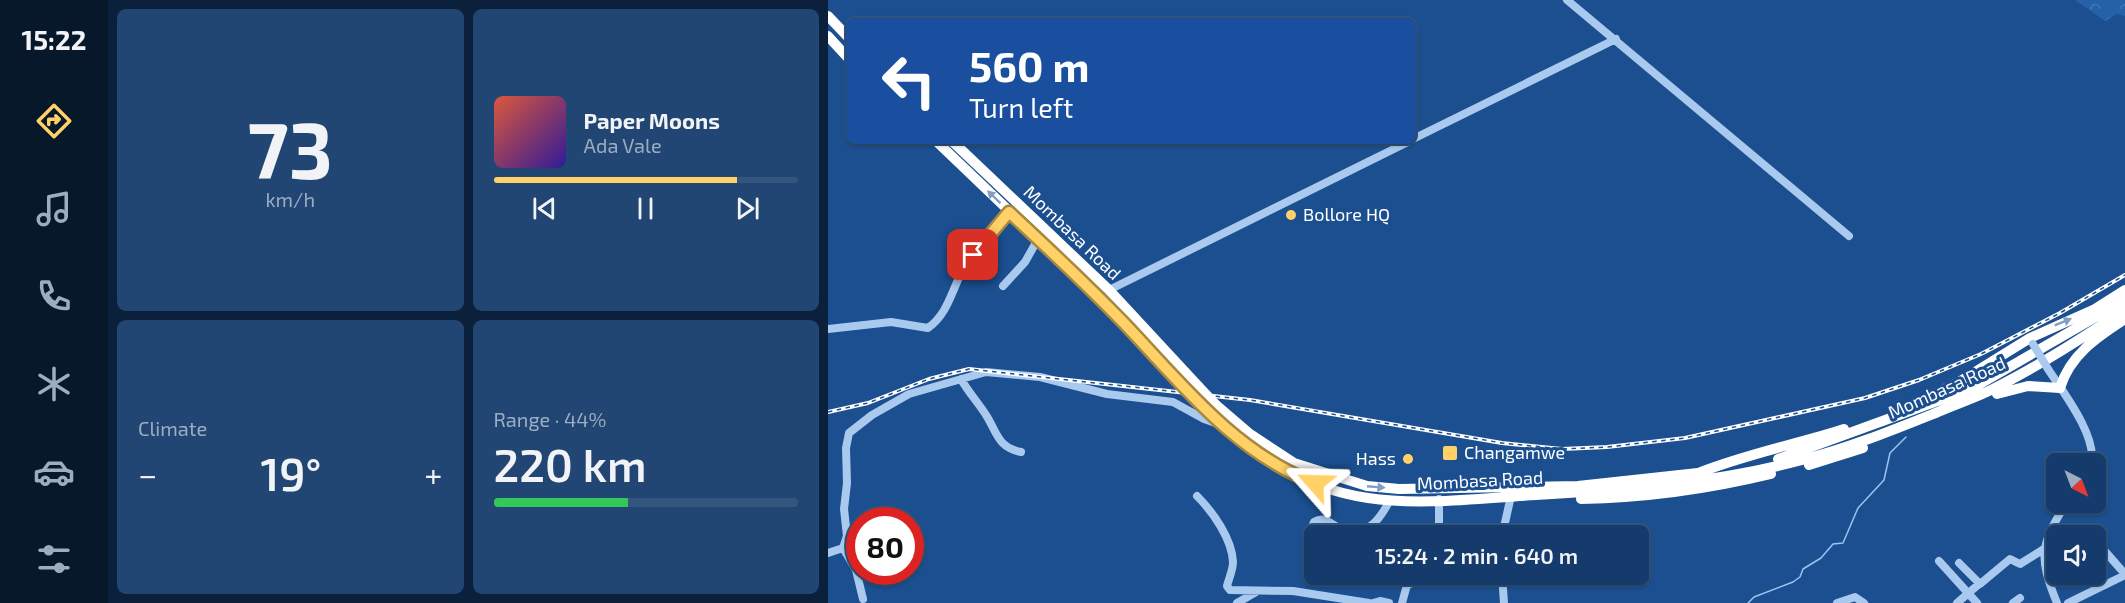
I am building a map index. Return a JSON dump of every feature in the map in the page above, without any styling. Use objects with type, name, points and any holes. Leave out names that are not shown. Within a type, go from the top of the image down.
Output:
[{"type":"highway","points":[[828,16],[846,35]]},
{"type":"highway","points":[[828,36],[846,56]]},
{"type":"highway","name":"Mombasa Road","points":[[939,144],[1091,289],[1222,425],[1273,464],[1302,478],[1357,496],[1390,500],[1528,495],[1657,486],[1765,469],[1839,449],[1904,427],[1991,390],[2035,367],[2125,310]]},
{"type":"highway","name":"Mombasa Road","points":[[955,144],[1109,290],[1215,404],[1250,434],[1294,463],[1367,486],[1399,489],[1578,486],[1701,472],[1787,457],[1972,388],[2125,300]]},
{"type":"highway","points":[[1701,472],[1736,458],[1773,451],[1857,425],[1931,396],[2095,309],[2125,290]]},
{"type":"highway","points":[[1528,495],[1560,499],[1608,498],[1734,483],[1835,459],[2010,389],[2028,386],[2060,388],[2065,371],[2088,344],[2125,319]]},
{"type":"street","points":[[1567,0],[1849,236]]},
{"type":"street","points":[[1416,138],[1616,39]]},
{"type":"street","points":[[1109,290],[1403,144]]},
{"type":"street","points":[[828,330],[891,322],[928,328],[948,306],[962,272],[973,255],[1009,212]]},
{"type":"street","points":[[1003,286],[1025,262],[1038,239]]},
{"type":"street","points":[[2032,341],[2085,429],[2094,453]]},
{"type":"street","points":[[863,599],[856,570],[843,548],[847,536],[844,509],[847,483],[846,448],[849,433],[872,415],[909,394],[990,372],[1053,379],[1107,394],[1177,403],[1204,419],[1222,425]]},
{"type":"street","points":[[961,379],[987,416],[998,438],[1009,449],[1021,452]]},
{"type":"street","points":[[1197,496],[1212,513],[1231,548],[1233,566],[1228,588],[1243,591],[1293,591],[1371,603],[1380,601],[1389,603]]},
{"type":"street","points":[[1504,525],[1510,496]]},
{"type":"street","points":[[1439,499],[1439,525]]},
{"type":"street","points":[[1375,525],[1390,500]]},
{"type":"street","points":[[2057,603],[2045,573],[2044,549],[2051,528],[2060,513]]},
{"type":"street","points":[[1313,525],[1314,522],[1327,520],[1332,525]]},
{"type":"street","points":[[828,553],[843,548]]},
{"type":"street","points":[[1957,603],[2010,559],[2020,564],[2044,549]]},
{"type":"street","points":[[2067,603],[2125,575],[2106,553]]},
{"type":"street","points":[[1939,561],[1977,603]]},
{"type":"street","points":[[1959,563],[1979,584]]},
{"type":"street","points":[[1402,603],[1407,585]]},
{"type":"street","points":[[1503,585],[1504,603]]},
{"type":"street","points":[[1237,603],[1260,590]]},
{"type":"street","points":[[1837,603],[1855,597],[1864,603]]},
{"type":"street","points":[[2013,603],[2020,598]]},
{"type":"green space","points":[[2075,0],[2125,0],[2125,16],[2117,14],[2105,21]]},
{"type":"waterway","points":[[1748,603],[1754,597],[1793,582],[1800,577],[1803,569],[1821,558],[1833,544],[1843,543],[1858,508],[1884,480],[1890,453],[1906,437]]},
{"type":"railway","points":[[828,412],[868,403],[929,379],[969,369],[1250,400],[1502,443],[1562,449],[1607,447],[1685,438],[1865,398],[1919,380],[1981,354],[2060,313],[2125,275]]},
{"type":"place","name":"Bollore HQ","points":[[1291,215]]},
{"type":"place","name":"Changamwe","points":[[1450,453]]},
{"type":"place","name":"Hass","points":[[1408,459]]},
{"type":"route","points":[[973,255],[1009,212],[1091,289],[1222,425],[1273,464],[1315,483]]}]
